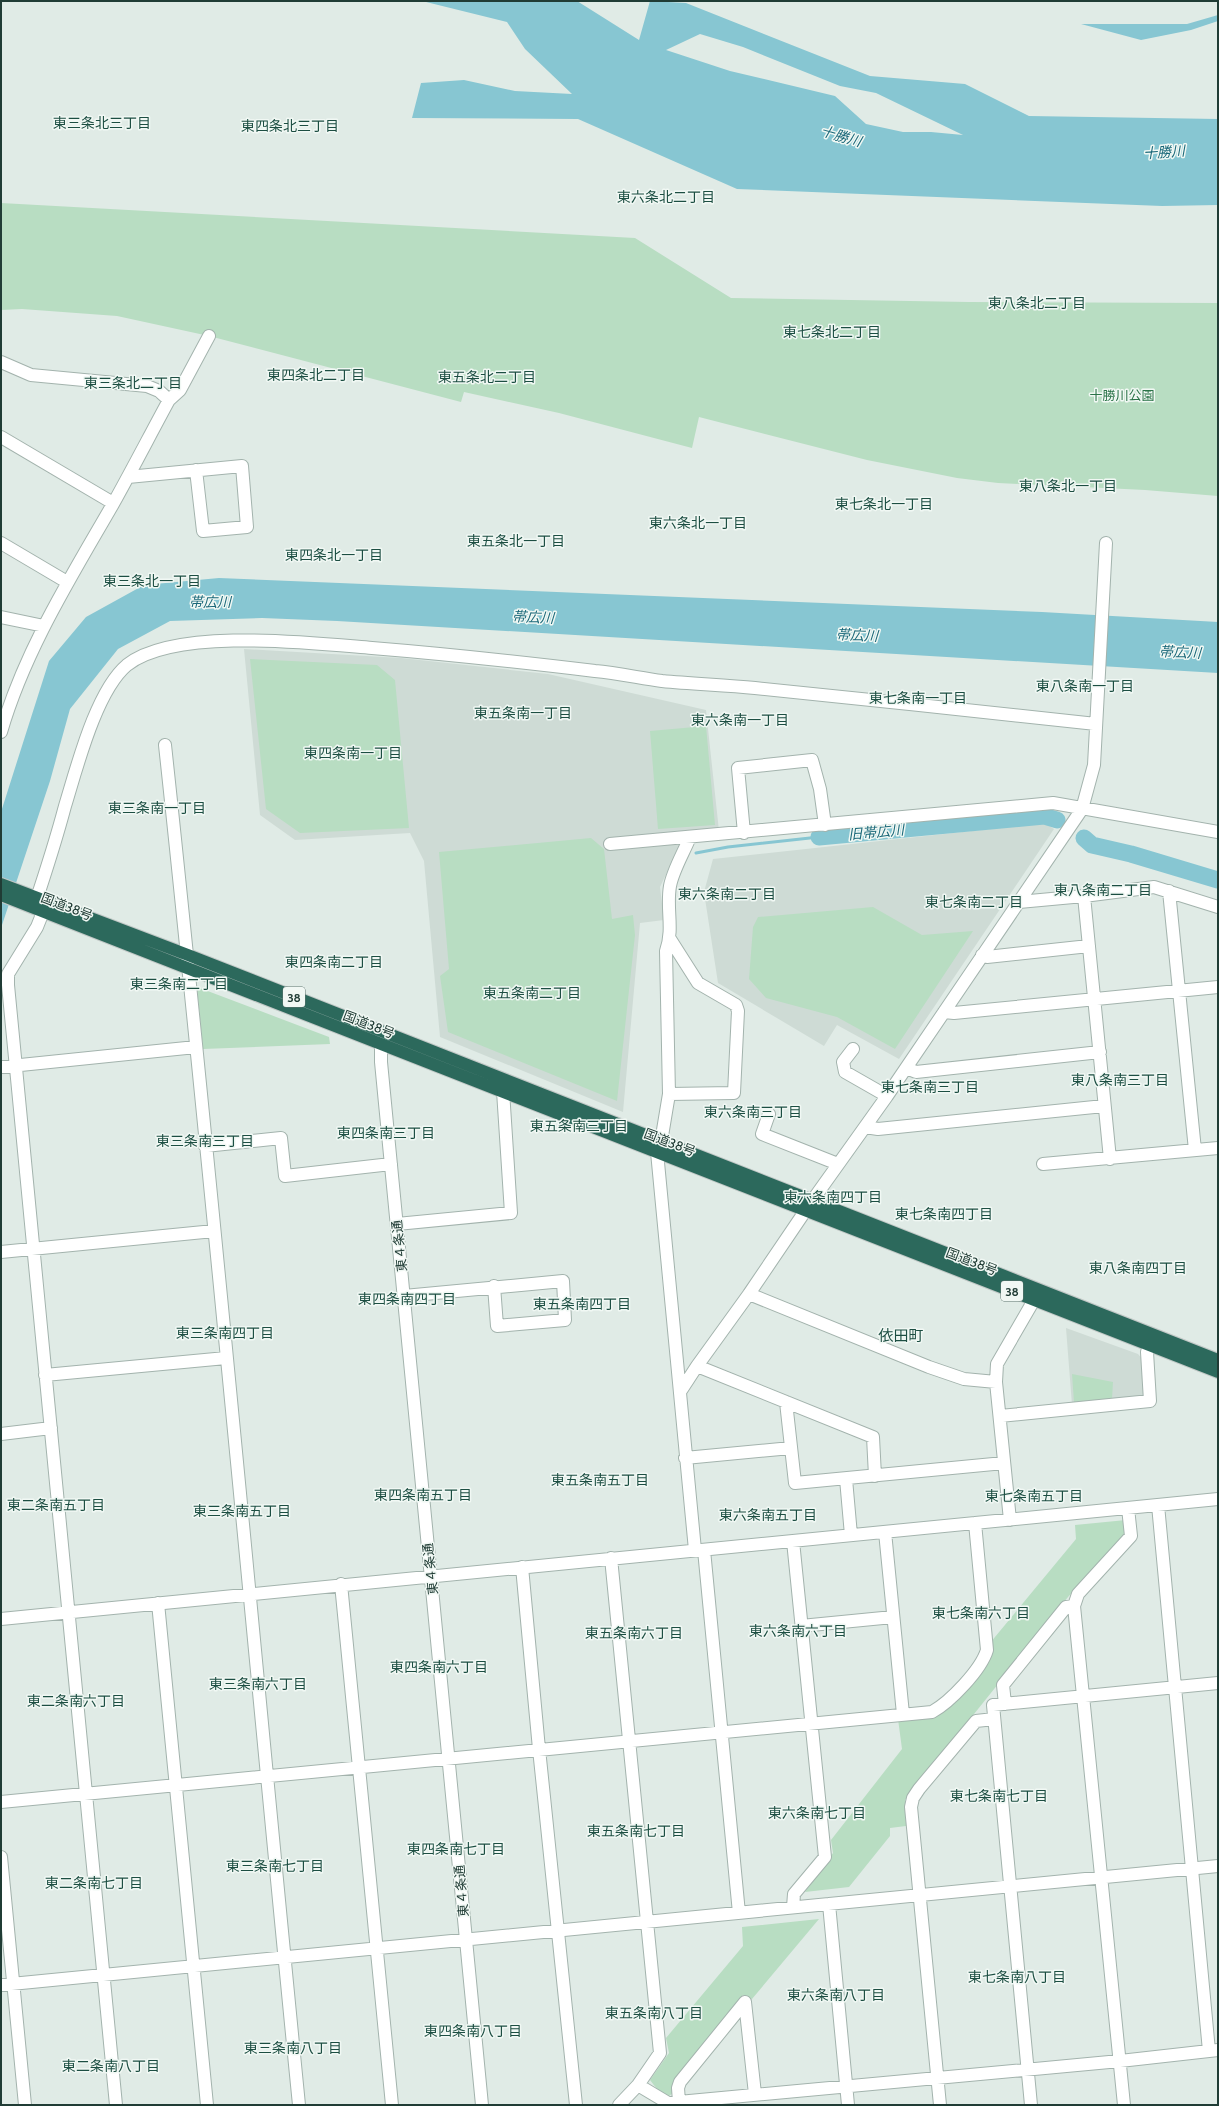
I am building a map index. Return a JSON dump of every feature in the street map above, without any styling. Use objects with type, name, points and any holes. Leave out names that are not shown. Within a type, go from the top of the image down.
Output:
[{"type":"highway","name":"国道38号","points":[[1,884],[14,895],[189,968],[383,1038],[809,1205],[1218,1360]]},
{"type":"highway","name":"国道38号","points":[[1,895],[14,895]]},
{"type":"highway","name":"国道38号","points":[[40,905],[188,955],[503,1091],[659,1147]]},
{"type":"highway","name":"国道38号","points":[[809,1205],[1034,1300],[1218,1372]]},
{"type":"street","points":[[1,732],[10,702],[44,626],[67,582],[128,476],[168,400],[180,390],[209,336]]},
{"type":"street","points":[[1,362],[31,375],[146,386],[159,391],[168,400]]},
{"type":"street","points":[[1,437],[113,503]]},
{"type":"street","points":[[128,476],[196,470],[242,466],[248,527],[203,531],[196,470]]},
{"type":"street","points":[[1,543],[67,582]]},
{"type":"street","points":[[680,1392],[809,1205],[887,1096],[1082,809],[1094,765],[1106,543]]},
{"type":"street","points":[[1,617],[44,626]]},
{"type":"street","points":[[116,2105],[46,1375],[14,1066],[8,974],[37,927],[40,905],[79,755],[102,702],[114,679],[128,665],[159,649],[232,640],[329,644],[561,666],[661,680],[1096,721]]},
{"type":"street","points":[[165,746],[188,955],[205,1146],[299,2105]]},
{"type":"street","points":[[744,833],[738,768],[812,760],[820,789],[825,825]]},
{"type":"street","points":[[610,844],[744,833],[1053,803],[1218,832]]},
{"type":"street","points":[[690,837],[670,884],[670,938],[666,951],[669,1094],[659,1147],[685,1458],[699,1550],[739,1913]]},
{"type":"street","points":[[1019,902],[1084,896],[1154,887],[1169,890],[1218,907]]},
{"type":"street","points":[[1169,890],[1195,1150]]},
{"type":"street","points":[[1084,896],[1110,1158]]},
{"type":"street","points":[[669,1094],[734,1094],[738,1011],[736,1005],[698,983],[670,938]]},
{"type":"street","points":[[982,955],[987,957],[1089,946]]},
{"type":"street","points":[[944,1012],[954,1013],[1218,987]]},
{"type":"street","name":"東４条通","points":[[383,1038],[391,1164],[482,2105]]},
{"type":"street","points":[[1,1067],[196,1047]]},
{"type":"street","points":[[853,1049],[843,1062],[845,1072],[887,1096]]},
{"type":"street","points":[[906,1068],[916,1072],[1100,1052]]},
{"type":"street","points":[[397,1224],[511,1213],[503,1091]]},
{"type":"street","points":[[865,1127],[878,1129],[1104,1106]]},
{"type":"street","points":[[769,1114],[762,1134],[838,1164]]},
{"type":"street","points":[[205,1146],[282,1138],[285,1176],[391,1164]]},
{"type":"street","points":[[1043,1164],[1218,1148]]},
{"type":"street","points":[[1,1252],[214,1231]]},
{"type":"street","points":[[404,1296],[494,1286],[562,1280],[565,1320],[497,1326],[494,1286]]},
{"type":"street","points":[[749,1294],[929,1367],[964,1378],[996,1382]]},
{"type":"street","points":[[1010,1520],[996,1382],[997,1364],[1034,1300]]},
{"type":"street","points":[[1000,1416],[1150,1401],[1147,1352],[1150,1346]]},
{"type":"street","points":[[46,1375],[226,1358]]},
{"type":"street","points":[[697,1366],[873,1437],[875,1476]]},
{"type":"street","points":[[786,1402],[795,1483],[1004,1463]]},
{"type":"street","points":[[1,1434],[50,1428]]},
{"type":"street","points":[[685,1458],[791,1448]]},
{"type":"street","points":[[846,1479],[851,1535]]},
{"type":"street","points":[[1,1619],[249,1593],[1218,1499]]},
{"type":"street","points":[[638,2085],[672,2103],[755,2094],[1120,2061],[1214,2050],[1191,1869],[1158,1505]]},
{"type":"street","points":[[1124,2105],[1074,1606],[1078,1594],[1131,1536],[1128,1508]]},
{"type":"street","points":[[1,1802],[359,1766],[449,1759],[539,1749],[932,1712],[944,1705],[984,1660],[987,1650],[975,1523]]},
{"type":"street","points":[[885,1532],[903,1714]]},
{"type":"street","points":[[793,1541],[825,1857],[794,1894],[793,1908]]},
{"type":"street","points":[[611,1558],[660,2054],[638,2085],[619,2105]]},
{"type":"street","points":[[522,1567],[539,1749],[576,2105]]},
{"type":"street","points":[[341,1584],[392,2105]]},
{"type":"street","points":[[158,1603],[207,2105]]},
{"type":"street","points":[[1005,1704],[1003,1685],[1066,1608],[1074,1606]]},
{"type":"street","points":[[802,1626],[893,1617]]},
{"type":"street","points":[[1031,2105],[994,1705],[1218,1683]]},
{"type":"street","points":[[940,2105],[911,1807],[913,1798],[976,1721],[994,1718]]},
{"type":"street","points":[[1,1857],[25,2105]]},
{"type":"street","points":[[1,1985],[559,1932],[1218,1866]]},
{"type":"street","points":[[829,1904],[848,2105]]},
{"type":"street","points":[[672,2103],[680,2082],[745,2002],[755,2094]]},
{"type":"shaded area","points":[[244,649],[401,658],[548,674],[706,710],[719,831],[685,834],[660,887],[664,920],[640,923],[623,1112],[440,1037],[424,861],[410,833],[295,840],[260,815]]},
{"type":"shaded area","points":[[1045,823],[1054,829],[899,1059],[837,1025],[824,1046],[718,983],[704,892],[713,859]]},
{"type":"shaded area","points":[[1066,1328],[1138,1354],[1144,1361],[1147,1396],[1072,1405]]},
{"type":"green space","name":"十勝川公園","points":[[1,203],[635,238],[731,298],[969,302],[1218,303],[1218,496],[1145,490],[998,483],[957,478],[867,460],[699,417],[692,448],[559,413],[464,392],[461,402],[209,336],[117,316],[22,309],[1,310]]},
{"type":"green space","points":[[250,659],[377,665],[395,680],[409,828],[300,833],[266,809]]},
{"type":"green space","points":[[706,726],[715,825],[658,829],[650,731]]},
{"type":"green space","points":[[591,838],[604,849],[612,919],[633,915],[635,935],[617,1101],[448,1032],[440,976],[449,969],[439,852]]},
{"type":"green space","points":[[873,907],[922,935],[973,931],[895,1049],[837,1017],[766,998],[749,979],[753,927],[758,917]]},
{"type":"green space","points":[[197,987],[329,1037],[330,1044],[203,1049]]},
{"type":"green space","points":[[1072,1374],[1113,1382],[1112,1399],[1074,1402]]},
{"type":"green space","points":[[1126,1520],[1126,1535],[1068,1597],[905,1800],[906,1826],[890,1828],[890,1836],[849,1887],[805,1892],[833,1853],[831,1840],[902,1749],[898,1719],[939,1715],[991,1657],[990,1643],[1076,1539],[1075,1525]]},
{"type":"green space","points":[[819,1919],[752,1999],[743,1995],[673,2085],[673,2093],[669,2096],[658,2090],[650,2080],[669,2053],[666,2038],[743,1946],[742,1927]]},
{"type":"water","name":"十勝川","points":[[422,1],[577,1],[639,40],[650,1],[686,3],[870,76],[965,84],[1029,116],[1218,119],[1218,205],[1162,206],[737,189],[578,119],[412,118],[421,83],[464,80],[515,91],[572,94],[525,49],[507,22]],"holes":[[[700,34],[743,47],[840,86],[876,93],[963,135],[931,132],[903,132],[866,124],[835,96],[730,71],[666,50]]]},
{"type":"water","points":[[1218,15],[1218,21],[1191,30],[1141,40],[1081,24],[1187,24]]},
{"type":"water","name":"帯広川","points":[[219,578],[1042,612],[1218,622],[1218,673],[337,621],[262,618],[170,621],[118,649],[70,709],[50,781],[1,928],[1,812],[49,661],[86,617],[144,585]]},
{"type":"waterway","name":"旧帯広川","points":[[819,837],[1044,816],[1057,820]]},
{"type":"waterway","name":"旧帯広川","points":[[696,853],[728,847],[819,837]]},
{"type":"waterway","name":"旧帯広川","points":[[1084,838],[1092,845],[1131,854],[1218,880]]},
{"type":"district","name":"東三条北三丁目","points":[[102,123]]},
{"type":"district","name":"東四条北三丁目","points":[[290,126]]},
{"type":"district","name":"東六条北二丁目","points":[[666,197]]},
{"type":"district","name":"東八条北二丁目","points":[[1037,303]]},
{"type":"district","name":"東七条北二丁目","points":[[832,332]]},
{"type":"district","name":"東四条北二丁目","points":[[316,375]]},
{"type":"district","name":"東五条北二丁目","points":[[487,377]]},
{"type":"district","name":"東三条北二丁目","points":[[133,383]]},
{"type":"district","name":"東八条北一丁目","points":[[1068,486]]},
{"type":"district","name":"東七条北一丁目","points":[[884,504]]},
{"type":"district","name":"東六条北一丁目","points":[[698,523]]},
{"type":"district","name":"東五条北一丁目","points":[[516,541]]},
{"type":"district","name":"東四条北一丁目","points":[[334,555]]},
{"type":"district","name":"東三条北一丁目","points":[[152,581]]},
{"type":"district","name":"東八条南一丁目","points":[[1085,686]]},
{"type":"district","name":"東七条南一丁目","points":[[918,698]]},
{"type":"district","name":"東五条南一丁目","points":[[523,713]]},
{"type":"district","name":"東六条南一丁目","points":[[740,720]]},
{"type":"district","name":"東四条南一丁目","points":[[353,753]]},
{"type":"district","name":"東三条南一丁目","points":[[157,808]]},
{"type":"district","name":"東八条南二丁目","points":[[1103,890]]},
{"type":"district","name":"東六条南二丁目","points":[[727,894]]},
{"type":"district","name":"東七条南二丁目","points":[[974,902]]},
{"type":"district","name":"東四条南二丁目","points":[[334,962]]},
{"type":"district","name":"東三条南二丁目","points":[[179,984]]},
{"type":"district","name":"東五条南二丁目","points":[[532,993]]},
{"type":"district","name":"東八条南三丁目","points":[[1120,1080]]},
{"type":"district","name":"東七条南三丁目","points":[[930,1087]]},
{"type":"district","name":"東六条南三丁目","points":[[753,1112]]},
{"type":"district","name":"東五条南三丁目","points":[[579,1126]]},
{"type":"district","name":"東四条南三丁目","points":[[386,1133]]},
{"type":"district","name":"東三条南三丁目","points":[[205,1141]]},
{"type":"district","name":"東六条南四丁目","points":[[833,1197]]},
{"type":"district","name":"東七条南四丁目","points":[[944,1214]]},
{"type":"district","name":"東八条南四丁目","points":[[1138,1268]]},
{"type":"district","name":"東四条南四丁目","points":[[407,1299]]},
{"type":"district","name":"東五条南四丁目","points":[[582,1304]]},
{"type":"district","name":"東三条南四丁目","points":[[225,1333]]},
{"type":"district","name":"依田町","points":[[901,1336]]},
{"type":"district","name":"東五条南五丁目","points":[[600,1480]]},
{"type":"district","name":"東四条南五丁目","points":[[423,1495]]},
{"type":"district","name":"東七条南五丁目","points":[[1034,1496]]},
{"type":"district","name":"東二条南五丁目","points":[[56,1505]]},
{"type":"district","name":"東三条南五丁目","points":[[242,1511]]},
{"type":"district","name":"東六条南五丁目","points":[[768,1515]]},
{"type":"district","name":"東七条南六丁目","points":[[981,1613]]},
{"type":"district","name":"東六条南六丁目","points":[[798,1631]]},
{"type":"district","name":"東五条南六丁目","points":[[634,1633]]},
{"type":"district","name":"東四条南六丁目","points":[[439,1667]]},
{"type":"district","name":"東三条南六丁目","points":[[258,1684]]},
{"type":"district","name":"東二条南六丁目","points":[[76,1701]]},
{"type":"district","name":"東七条南七丁目","points":[[999,1796]]},
{"type":"district","name":"東六条南七丁目","points":[[817,1813]]},
{"type":"district","name":"東五条南七丁目","points":[[636,1831]]},
{"type":"district","name":"東四条南七丁目","points":[[456,1849]]},
{"type":"district","name":"東三条南七丁目","points":[[275,1866]]},
{"type":"district","name":"東二条南七丁目","points":[[94,1883]]},
{"type":"district","name":"東七条南八丁目","points":[[1017,1977]]},
{"type":"district","name":"東六条南八丁目","points":[[836,1995]]},
{"type":"district","name":"東五条南八丁目","points":[[654,2013]]},
{"type":"district","name":"東四条南八丁目","points":[[473,2031]]},
{"type":"district","name":"東三条南八丁目","points":[[293,2048]]},
{"type":"district","name":"東二条南八丁目","points":[[111,2066]]}]
